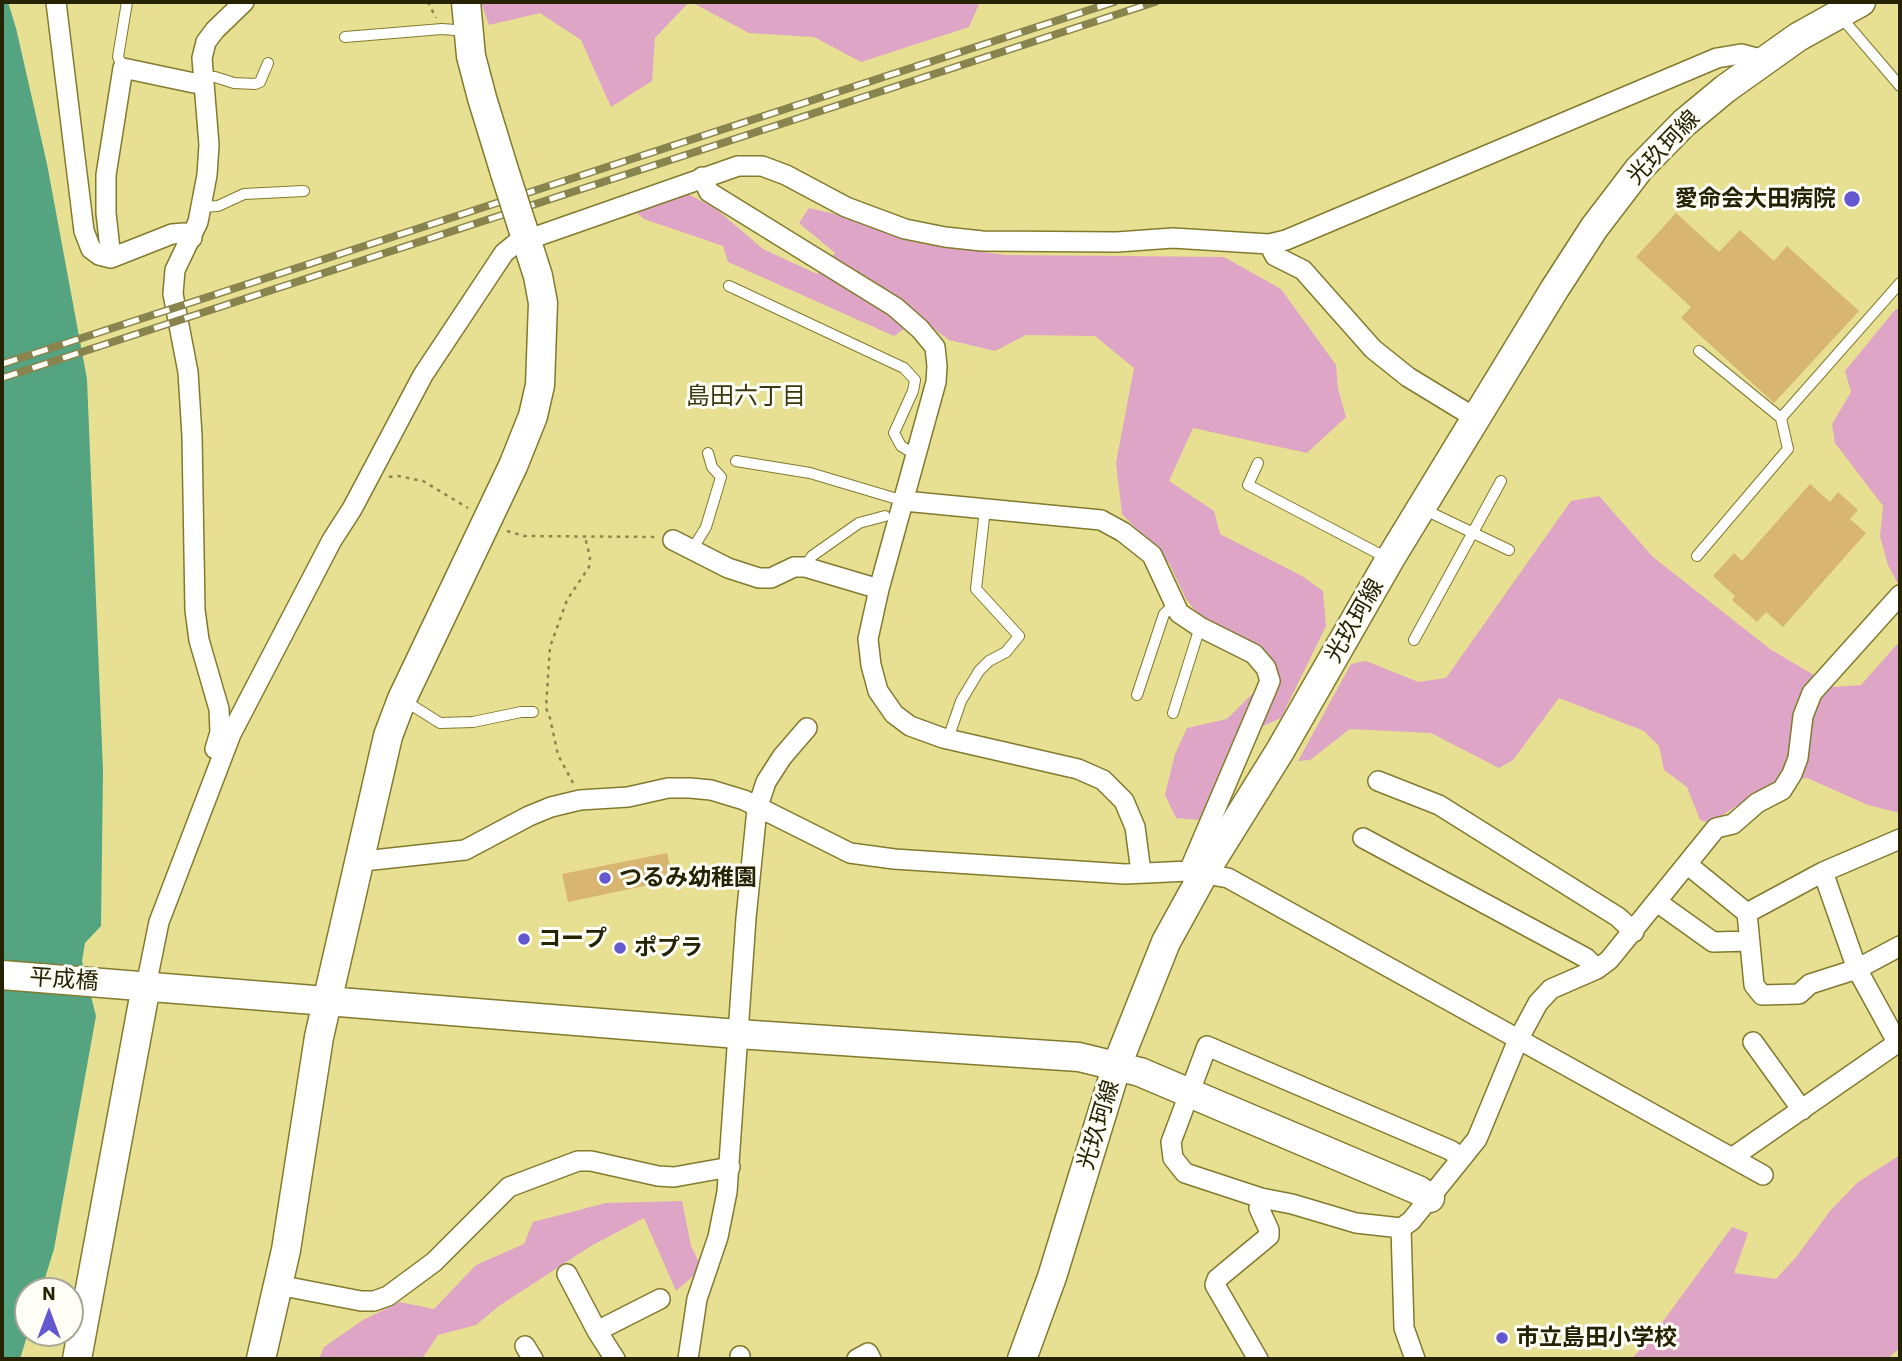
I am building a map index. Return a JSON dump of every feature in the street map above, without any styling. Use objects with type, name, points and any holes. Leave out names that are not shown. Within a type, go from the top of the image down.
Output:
[{"type":"street","points":[[56,2],[84,232],[91,249],[99,255],[111,258],[172,234],[184,233],[192,239]]},
{"type":"street","points":[[261,1359],[286,1250],[326,1002],[388,736],[402,699],[524,439],[540,385],[542,303],[538,276],[482,98],[467,31],[466,2]]},
{"type":"street","points":[[214,774],[213,755],[220,732],[219,709],[199,640],[195,610],[192,436],[188,372],[173,293],[175,270],[192,239],[201,207],[209,145],[202,58],[206,42],[240,4]]},
{"type":"street","name":"光玖珂線","points":[[1022,1359],[1052,1277],[1117,1065],[1197,872],[1269,771],[1390,559],[1594,228],[1639,169],[1685,123],[1764,60],[1849,8]]},
{"type":"street","points":[[77,1359],[136,985],[214,774],[231,734],[326,551],[423,375],[504,253],[524,232],[738,166],[762,166],[786,175],[846,207],[905,229],[945,237],[982,241],[1117,242],[1173,239],[1269,244],[1286,240],[1717,58],[1741,54],[1764,60]]},
{"type":"street","points":[[111,258],[106,213],[106,175],[123,68],[194,83],[203,80]]},
{"type":"street","points":[[702,177],[709,192],[895,307],[920,329],[935,347],[936,382],[879,589],[868,639],[878,691],[894,714],[910,726],[948,740],[1078,769],[1103,780],[1124,801],[1135,827],[1140,872]]},
{"type":"street","points":[[1269,244],[1275,256],[1303,270],[1373,349],[1408,377],[1476,418]]},
{"type":"street","points":[[905,501],[1101,520],[1123,532],[1152,555],[1179,612],[1199,627],[1254,654],[1266,668],[1270,681],[1197,872]]},
{"type":"street","points":[[673,540],[728,568],[758,578],[771,578],[794,567],[805,567],[879,589]]},
{"type":"street","points":[[1462,1158],[1450,1150],[1208,1046],[1171,1142],[1173,1158],[1185,1173],[1261,1198],[1356,1223],[1401,1228],[1412,1221],[1430,1198],[1462,1158],[1477,1139],[1518,1040],[1538,1003],[1551,989],[1609,961],[1716,828],[1733,824],[1756,803],[1782,790],[1798,758],[1803,716],[1812,693],[1900,595]]},
{"type":"street","points":[[688,1359],[697,1299],[718,1237],[730,1167],[757,809],[766,782],[782,757],[807,728]]},
{"type":"street","points":[[1378,781],[1439,806],[1618,917],[1634,932]]},
{"type":"street","points":[[360,858],[373,860],[465,850],[551,807],[580,800],[628,797],[668,788],[690,788],[711,790],[744,800],[757,809],[850,853],[894,859],[1125,874],[1197,872],[1228,878],[1763,1175]]},
{"type":"street","points":[[1363,838],[1586,958],[1597,969]]},
{"type":"street","points":[[1747,913],[1823,872],[1900,839]]},
{"type":"street","points":[[1688,865],[1747,913],[1754,985],[1762,995],[1799,994],[1810,984],[1857,969],[1900,946]]},
{"type":"street","points":[[1733,1157],[1899,1042],[1857,969],[1823,872]]},
{"type":"street","points":[[1657,902],[1713,942],[1749,941]]},
{"type":"street","name":"平成橋","points":[[2,975],[738,1034],[1079,1057],[1117,1065],[1189,1092],[1418,1190],[1430,1198]]},
{"type":"street","points":[[1754,1042],[1802,1110]]},
{"type":"street","points":[[278,1285],[361,1301],[374,1301],[388,1296],[434,1262],[509,1187],[578,1161],[592,1161],[658,1177],[674,1177],[730,1167]]},
{"type":"street","points":[[1258,1359],[1215,1285],[1217,1279],[1269,1236],[1259,1208],[1261,1198]]},
{"type":"street","points":[[1401,1228],[1404,1328],[1415,1359]]},
{"type":"street","points":[[567,1274],[615,1359]]},
{"type":"street","points":[[597,1331],[660,1299]]},
{"type":"street","points":[[858,1359],[868,1353],[872,1359]]},
{"type":"lane","points":[[123,68],[118,57],[127,2]]},
{"type":"lane","points":[[1849,8],[1900,86]]},
{"type":"lane","points":[[345,37],[442,29],[467,31]]},
{"type":"lane","points":[[203,80],[215,77],[234,83],[255,84],[260,82],[268,63]]},
{"type":"lane","points":[[201,207],[218,206],[244,194],[304,191]]},
{"type":"lane","points":[[1781,418],[1900,282]]},
{"type":"lane","points":[[729,286],[905,368],[915,380],[913,391],[894,433],[901,446],[917,455]]},
{"type":"lane","points":[[1697,556],[1788,449],[1781,418],[1699,351]]},
{"type":"lane","points":[[692,550],[706,527],[721,477],[712,467],[708,453]]},
{"type":"lane","points":[[736,461],[810,473],[905,501]]},
{"type":"lane","points":[[1258,463],[1248,485],[1390,559]]},
{"type":"lane","points":[[1414,640],[1501,481]]},
{"type":"lane","points":[[948,740],[961,701],[979,671],[989,661],[1006,652],[1019,636],[976,589],[985,509]]},
{"type":"lane","points":[[1422,509],[1509,550]]},
{"type":"lane","points":[[805,567],[812,556],[859,523],[885,516]]},
{"type":"lane","points":[[1137,695],[1164,614],[1174,605]]},
{"type":"lane","points":[[1173,713],[1199,627]]},
{"type":"lane","points":[[402,699],[440,723],[473,722],[533,712]]},
{"type":"path","points":[[368,479],[398,476],[423,481],[486,521],[524,536],[657,537],[673,540]]},
{"type":"path","points":[[580,800],[558,755],[546,708],[550,647],[557,622],[567,600],[589,567],[590,557],[585,537]]},
{"type":"shaded area","points":[[2,2],[8,2],[47,164],[87,379],[103,771],[101,926],[85,943],[82,961],[96,1016],[54,1249],[45,1277],[14,1277],[14,1347],[24,1347],[20,1359],[2,1359]]},
{"type":"shaded area","points":[[481,2],[689,2],[655,38],[652,81],[611,107],[581,40],[540,13],[489,25]]},
{"type":"shaded area","points":[[691,2],[980,2],[969,27],[861,62],[814,37],[749,33]]},
{"type":"shaded area","points":[[688,194],[715,208],[763,249],[817,274],[835,253],[799,223],[809,208],[835,214],[913,242],[1005,255],[1224,257],[1281,289],[1336,365],[1338,389],[1346,417],[1307,453],[1193,428],[1169,481],[1214,511],[1220,534],[1302,576],[1323,591],[1326,626],[1281,718],[1241,736],[1199,820],[1176,818],[1165,795],[1175,754],[1187,728],[1227,719],[1260,686],[1271,662],[1201,618],[1186,599],[1169,563],[1122,514],[1116,463],[1134,368],[1095,336],[1026,335],[995,351],[949,340],[920,318],[894,336],[728,262],[723,246],[644,219],[634,210]]},
{"type":"shaded area","points":[[1900,307],[1900,588],[1888,565],[1880,536],[1883,506],[1835,443],[1832,424],[1851,392],[1845,371]]},
{"type":"shaded area","points":[[1599,496],[1653,557],[1770,649],[1834,687],[1861,685],[1900,641],[1900,813],[1868,805],[1807,778],[1776,782],[1709,823],[1700,820],[1687,787],[1664,770],[1659,746],[1644,731],[1559,698],[1513,760],[1499,768],[1431,733],[1350,729],[1310,760],[1298,761],[1351,664],[1366,661],[1418,682],[1446,678],[1571,501]]},
{"type":"shaded area","points":[[1900,1155],[1900,1348],[1887,1359],[1632,1359],[1656,1331],[1732,1227],[1748,1233],[1734,1273],[1776,1279],[1797,1256],[1830,1211],[1858,1182]]},
{"type":"shaded area","points":[[682,1201],[691,1246],[702,1268],[676,1291],[644,1218],[591,1246],[499,1306],[476,1325],[438,1335],[422,1359],[319,1359],[324,1347],[363,1320],[400,1302],[434,1309],[476,1265],[524,1244],[533,1222],[606,1203]]},
{"type":"building","points":[[1676,213],[1719,252],[1740,230],[1774,261],[1787,246],[1859,311],[1774,403],[1681,318],[1691,307],[1636,257]]},
{"type":"building","points":[[1810,484],[1830,502],[1838,492],[1858,510],[1850,519],[1866,533],[1783,627],[1766,612],[1757,622],[1732,600],[1735,596],[1713,576],[1734,553],[1742,561]]},
{"type":"building","points":[[667,853],[673,880],[568,902],[562,874]]},
{"type":"railway","points":[[2,364],[1114,2]]},
{"type":"railway","points":[[2,378],[1155,2]]},
{"type":"place","name":"愛命会大田病院","points":[[1852,199]]},
{"type":"place","name":"つるみ幼稚園","points":[[605,878]]},
{"type":"place","name":"コープ","points":[[524,939]]},
{"type":"place","name":"ポプラ","points":[[620,948]]},
{"type":"place","name":"市立島田小学校","points":[[1502,1338]]},
{"type":"district","name":"島田六丁目","points":[[746,397]]}]
